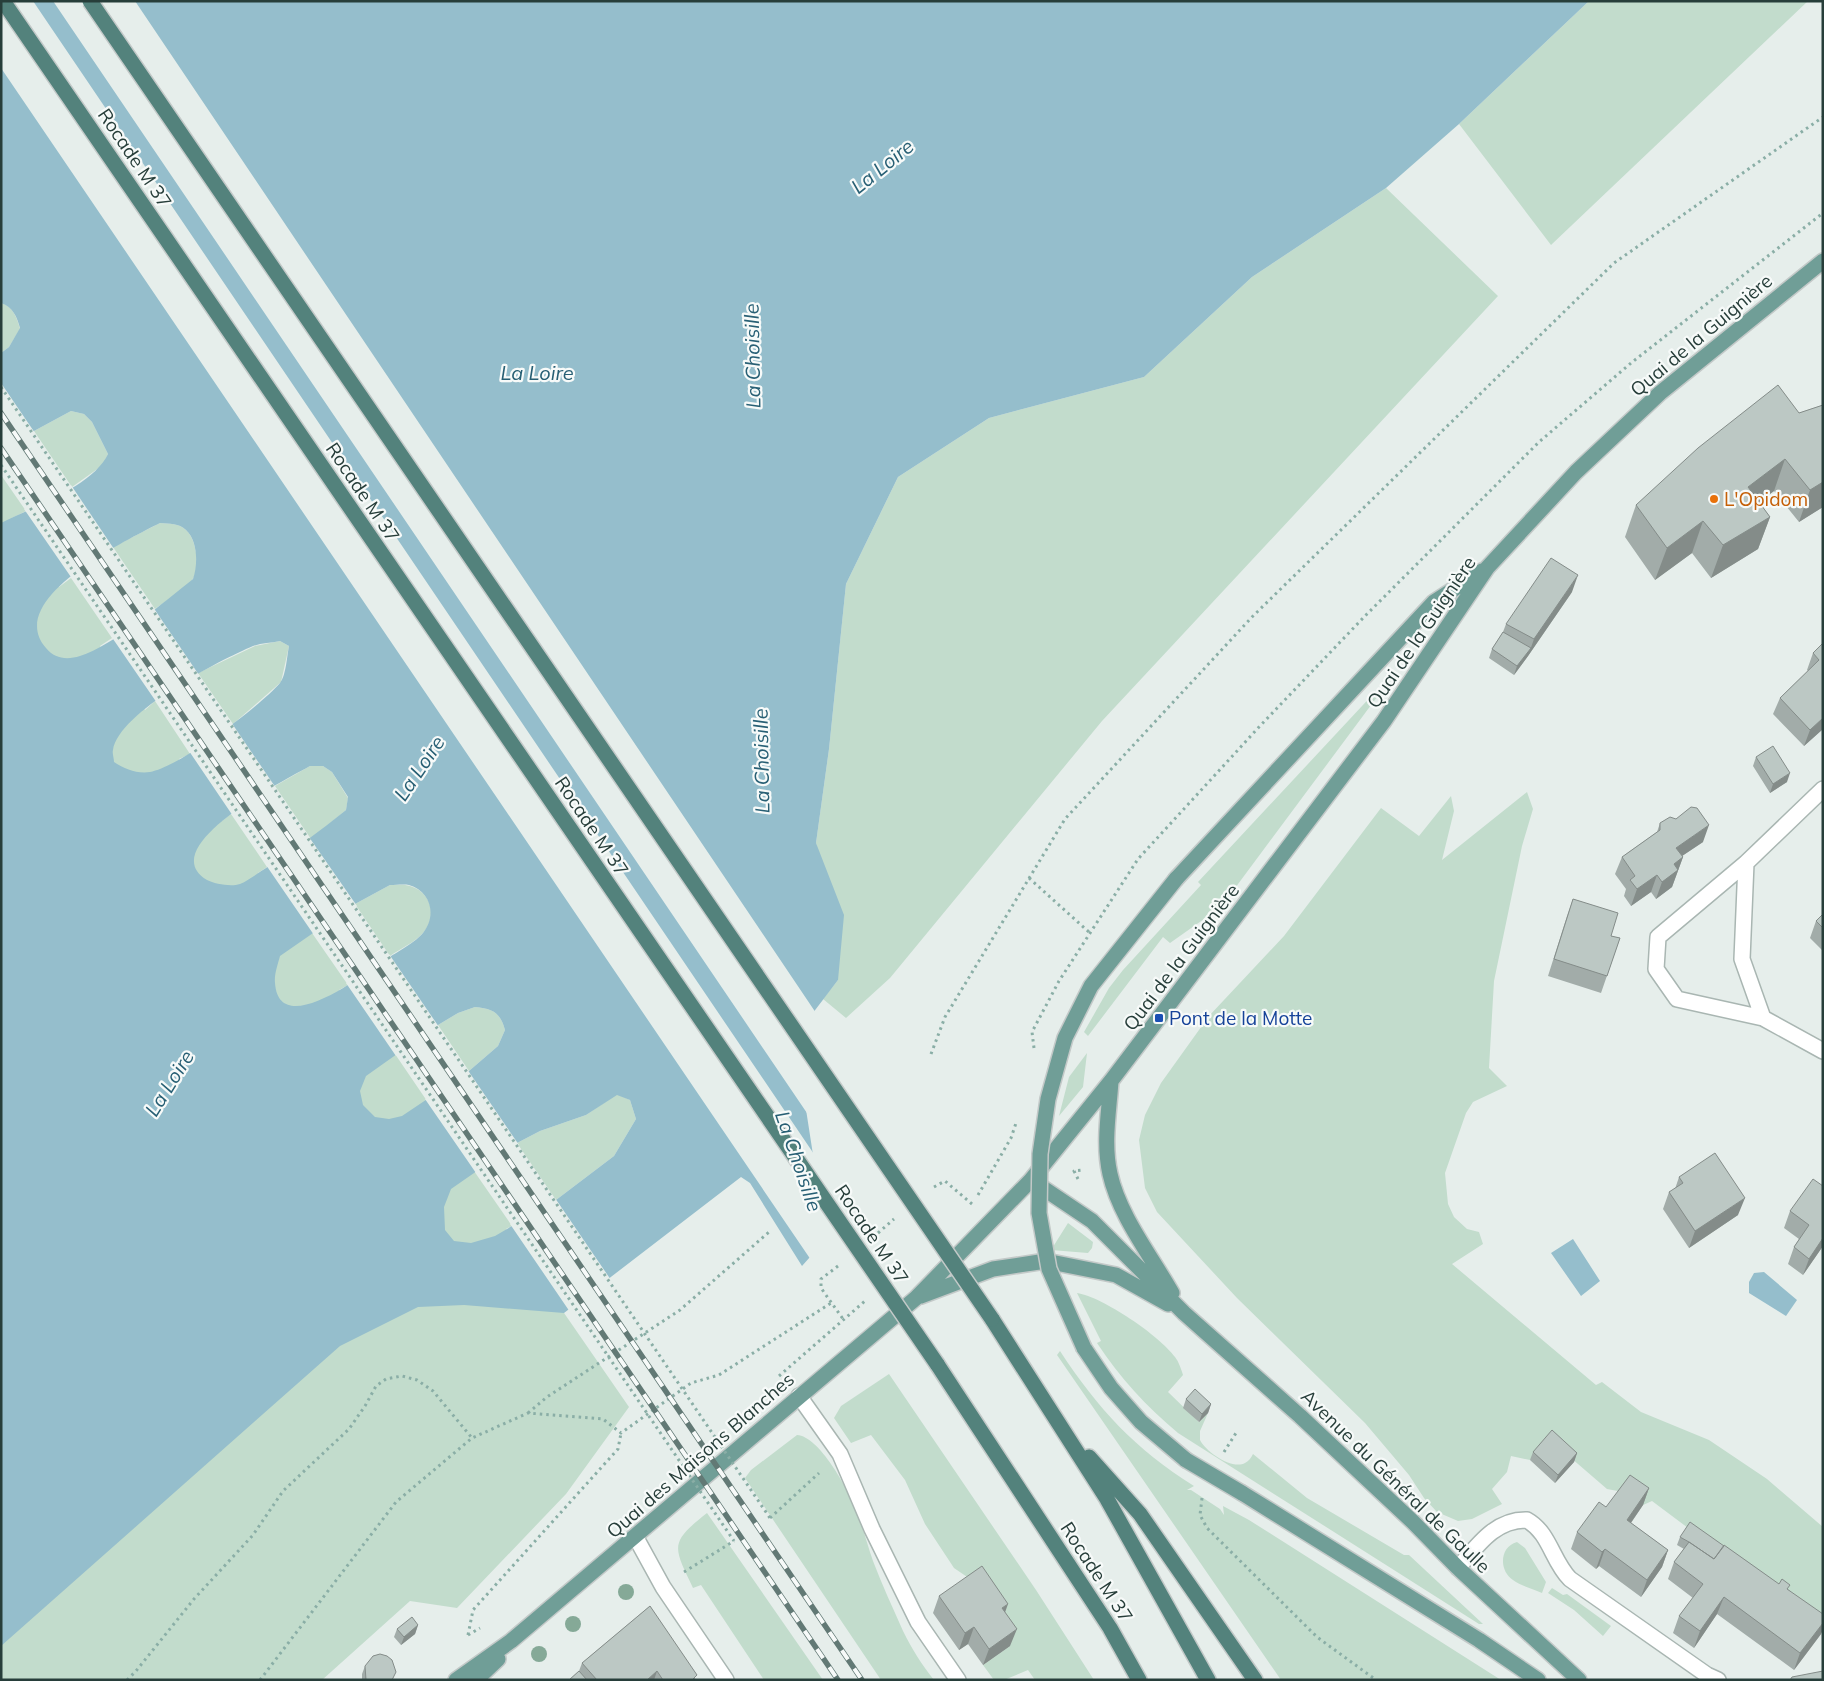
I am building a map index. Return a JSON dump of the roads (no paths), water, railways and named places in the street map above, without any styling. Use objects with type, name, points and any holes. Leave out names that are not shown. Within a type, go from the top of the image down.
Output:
[{"type":"highway","name":"Rocade M 37","points":[[3,1],[937,1364],[1110,1628],[1139,1680]]},
{"type":"highway","points":[[90,1],[992,1319],[1145,1564],[1208,1680]]},
{"type":"highway","points":[[1058,1422],[1140,1514],[1255,1680]]},
{"type":"main road","name":"Quai de la Guignière","points":[[916,1298],[1031,1180],[1111,1081],[1384,721],[1487,568],[1576,472],[1660,393],[1823,261]]},
{"type":"main road","points":[[1487,568],[1434,602],[1176,879],[1091,986],[1065,1038],[1048,1099],[1040,1154],[1039,1214],[1049,1269],[1084,1348],[1111,1388],[1140,1422],[1186,1460],[1480,1640],[1538,1680]]},
{"type":"main road","points":[[1111,1081],[1106,1140],[1110,1173],[1117,1200],[1184,1313]]},
{"type":"main road","points":[[1031,1180],[1092,1220],[1184,1313]]},
{"type":"main road","points":[[916,1298],[992,1270],[1046,1261],[1116,1275],[1184,1313]]},
{"type":"main road","name":"Quai des Maisons Blanches","points":[[456,1680],[510,1642],[916,1298]]},
{"type":"main road","name":"Avenue du Général de Gaulle","points":[[1184,1313],[1300,1416],[1413,1522],[1458,1568],[1579,1680]]},
{"type":"main road","name":"Quai des Maisons Blanches","points":[[476,1680],[496,1662],[510,1642]]},
{"type":"street","points":[[1823,789],[1746,863],[1658,937],[1656,969],[1677,999],[1763,1018],[1823,1051]]},
{"type":"street","points":[[1746,863],[1742,959],[1763,1018]]},
{"type":"street","points":[[799,1396],[840,1454],[872,1529],[918,1622],[958,1680]]},
{"type":"street","points":[[1458,1568],[1484,1538],[1496,1528],[1507,1522],[1527,1520],[1542,1532],[1562,1571],[1570,1580],[1707,1675],[1718,1680]]},
{"type":"street","points":[[635,1536],[663,1587],[726,1680]]},
{"type":"water","name":"La Loire","points":[[1,1],[1589,1],[1459,124],[1386,188],[1252,277],[1144,377],[989,418],[898,477],[846,584],[829,749],[816,843],[844,915],[838,980],[803,1026],[803,1090],[826,1239],[802,1266],[750,1183],[741,1177],[564,1313],[464,1305],[418,1307],[340,1346],[1,1646],[1,523],[45,503],[76,486],[100,465],[108,454],[92,422],[84,414],[71,411],[34,431],[1,453],[1,353],[9,347],[20,328],[14,313],[9,307],[1,303]],"holes":[[[160,523],[177,525],[183,528],[190,535],[195,547],[196,567],[193,579],[108,643],[80,656],[66,658],[53,654],[46,648],[37,629],[41,610],[54,591],[74,574],[122,543]],[[280,641],[289,646],[285,671],[280,683],[238,720],[199,748],[164,767],[150,772],[136,772],[114,762],[113,751],[119,735],[151,704],[196,675],[259,644]],[[310,766],[323,766],[332,772],[348,797],[346,810],[297,847],[240,884],[219,884],[207,880],[195,866],[197,850],[209,833],[229,816],[276,785]],[[390,885],[409,885],[416,888],[427,898],[430,905],[430,919],[423,933],[414,941],[339,990],[305,1005],[290,1005],[280,999],[275,983],[276,969],[280,956],[355,904]],[[475,1007],[495,1012],[501,1019],[505,1030],[498,1046],[469,1071],[402,1116],[389,1119],[375,1117],[363,1105],[360,1091],[366,1076],[458,1013]],[[617,1095],[630,1100],[636,1119],[614,1156],[556,1200],[495,1236],[471,1243],[454,1241],[445,1230],[444,1207],[451,1189],[517,1143],[540,1131],[586,1115]]]},
{"type":"water","points":[[1573,1239],[1600,1281],[1581,1296],[1551,1253]]},
{"type":"water","points":[[1764,1272],[1797,1300],[1786,1316],[1749,1293],[1749,1282],[1754,1273]]},
{"type":"railway","points":[[1,413],[862,1680]]},
{"type":"railway","points":[[1,448],[838,1680]]},
{"type":"place","name":"L'Opidom","points":[[1714,499]]},
{"type":"place","name":"Pont de la Motte","points":[[1159,1018]]},
{"type":"water label","name":"La Choisille","points":[[752,356]]},
{"type":"water label","name":"La Choisille","points":[[761,761]]},
{"type":"water label","name":"La Choisille","points":[[799,1161]]}]
